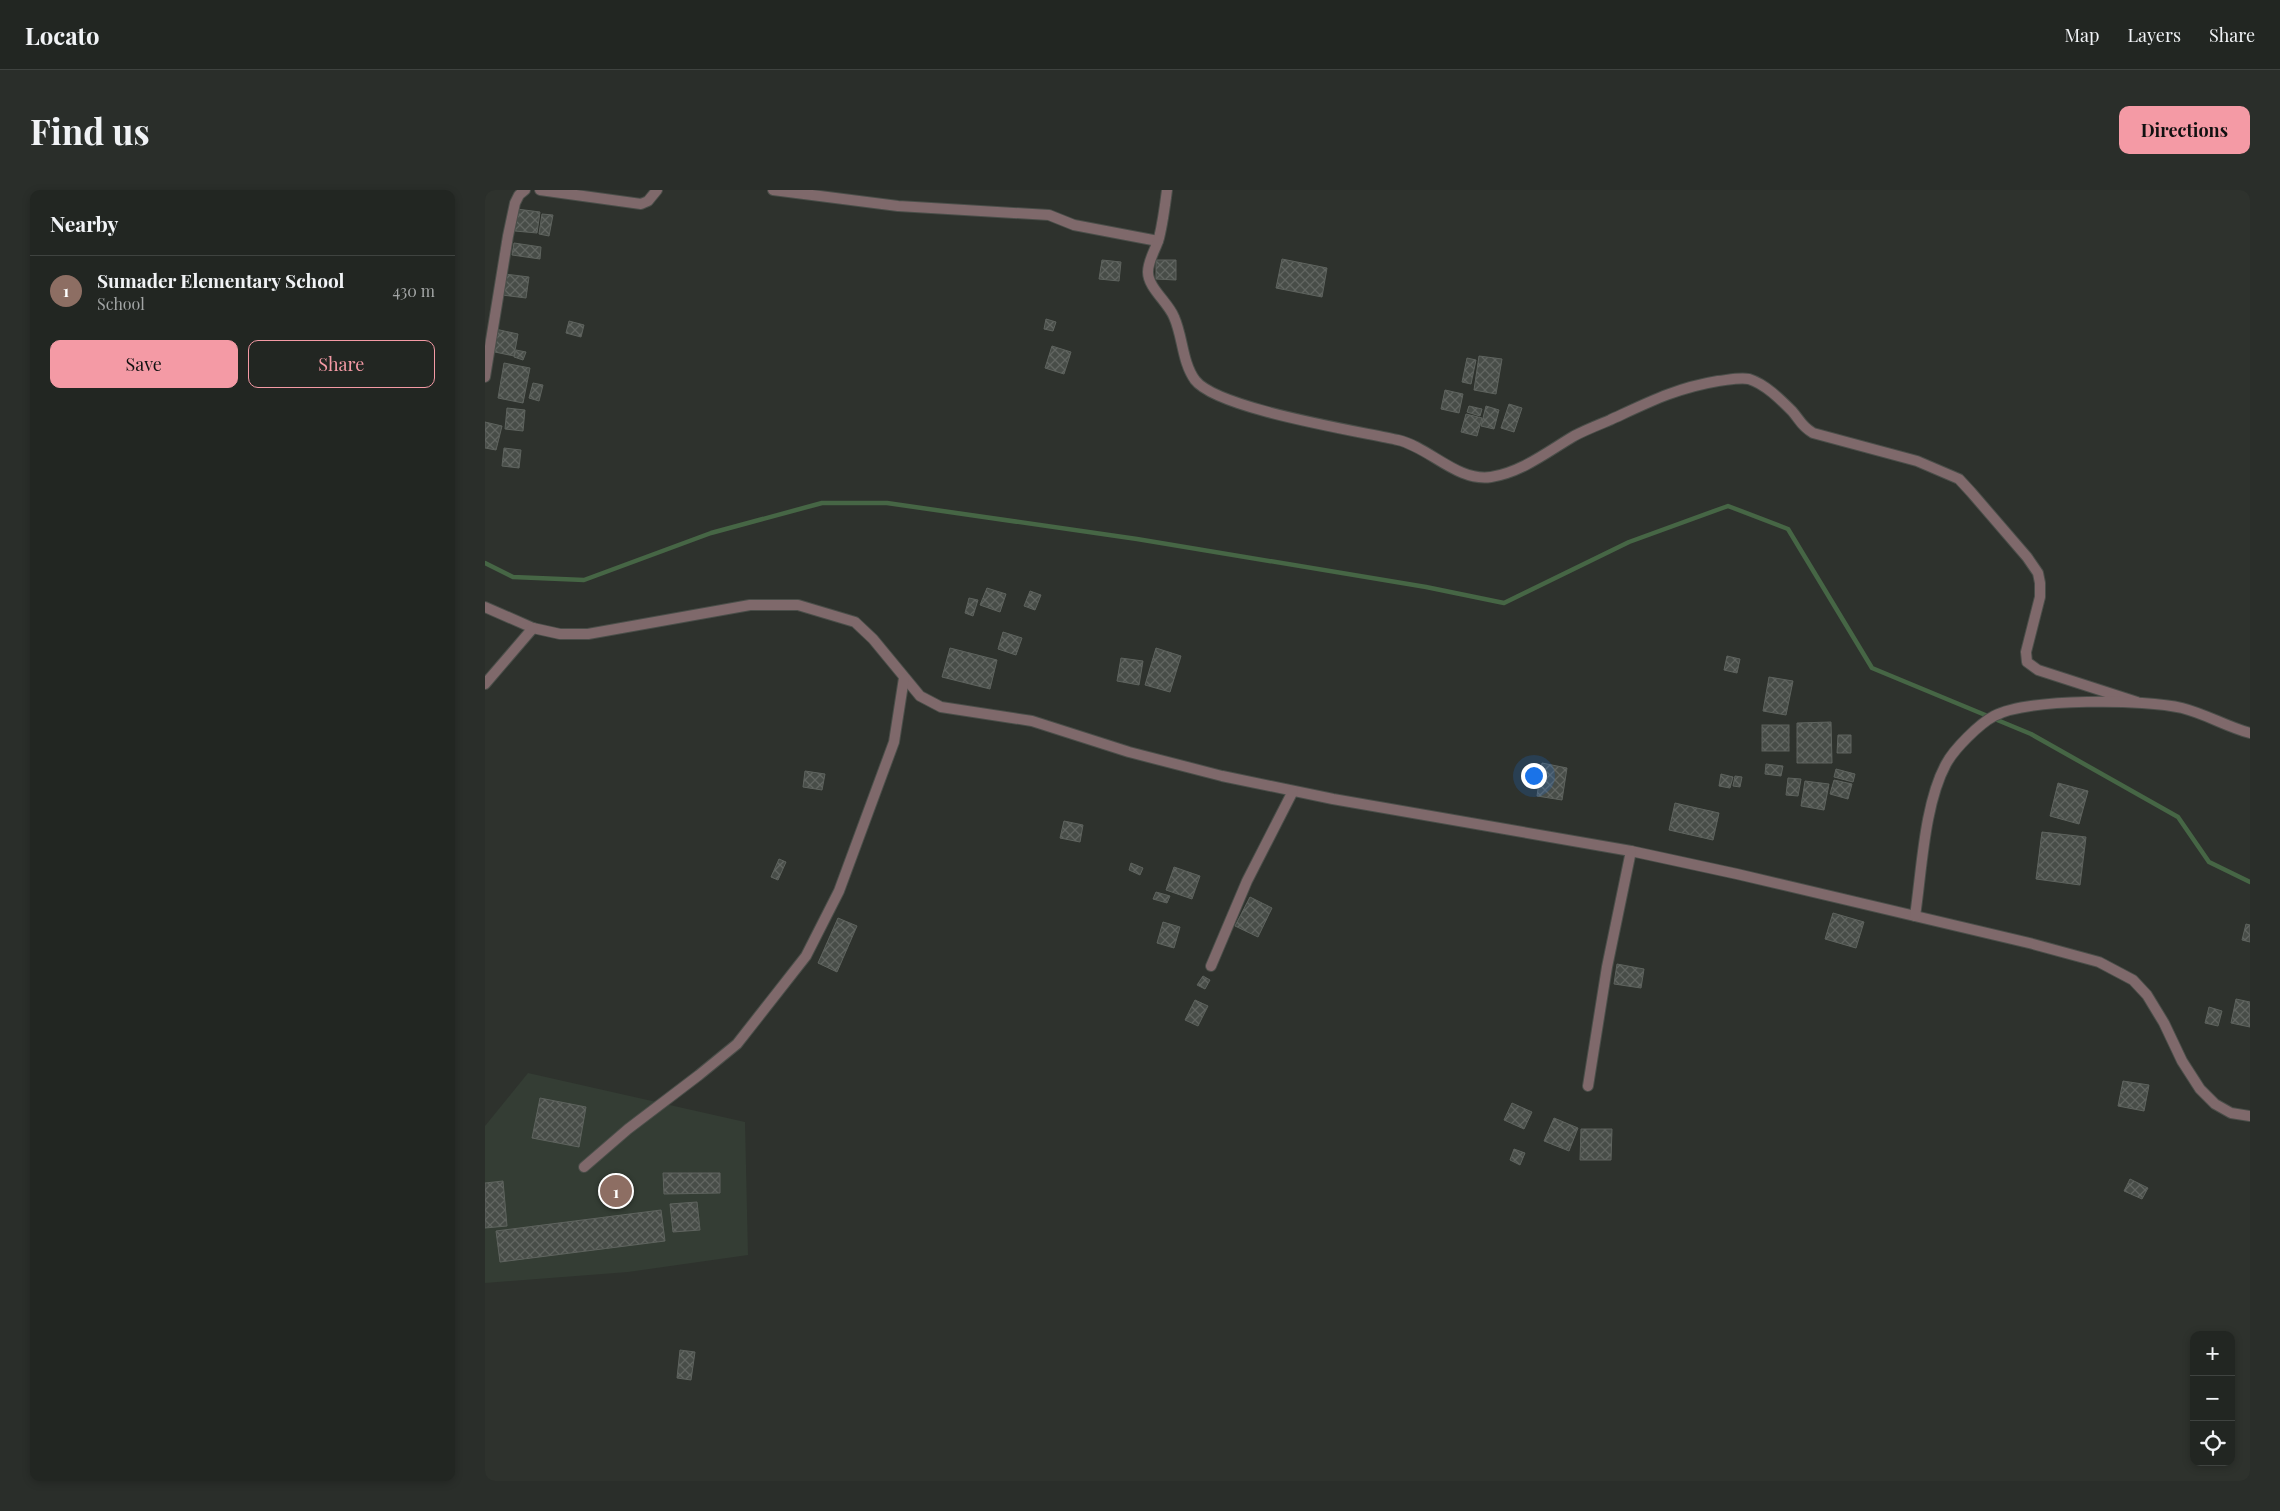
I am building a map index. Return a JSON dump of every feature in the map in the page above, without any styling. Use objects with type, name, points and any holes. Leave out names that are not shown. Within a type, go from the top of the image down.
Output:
[{"type":"street","points":[[485,377],[497,297],[515,203],[519,195],[525,190]]},
{"type":"street","points":[[539,190],[641,204],[648,201],[657,190]]},
{"type":"street","points":[[773,190],[899,206],[1049,215],[1074,225],[1158,241]]},
{"type":"street","points":[[1167,190],[1158,241],[1149,261],[1148,272],[1150,280],[1175,317],[1190,371],[1197,382],[1209,391],[1224,398],[1287,416],[1401,440],[1469,476],[1489,477],[1510,472],[1541,458],[1576,435],[1671,392],[1731,379],[1747,379],[1760,384],[1794,413],[1805,428],[1813,433],[1917,461],[1959,479],[2027,557],[2041,583],[2040,597],[2026,652],[2027,662],[2037,670],[2137,702]]},
{"type":"street","points":[[485,607],[533,628],[560,634],[588,634],[750,605],[798,605],[855,622],[873,639],[920,696],[941,707],[1032,721],[1129,752],[1222,776],[1293,791],[1631,851],[1915,916],[2099,962],[2133,980],[2147,995],[2164,1023],[2181,1061],[2200,1089],[2215,1104],[2231,1113],[2250,1116]]},
{"type":"street","points":[[485,684],[533,628]]},
{"type":"street","points":[[585,1167],[628,1129],[737,1044],[805,956],[839,891],[894,742],[904,678]]},
{"type":"street","points":[[1915,916],[1933,798],[1947,763],[1973,732],[1995,716],[2020,708],[2071,702],[2137,702],[2181,708],[2250,733]]},
{"type":"street","points":[[1211,966],[1247,881],[1293,791]]},
{"type":"street","points":[[1588,1086],[1607,967],[1631,851]]},
{"type":"shaded area","points":[[528,1073],[745,1122],[748,1255],[628,1272],[485,1283],[485,1126]]},
{"type":"building","points":[[517,209],[540,212],[537,233],[515,231]]},
{"type":"building","points":[[542,214],[553,215],[549,236],[539,234]]},
{"type":"building","points":[[514,243],[541,247],[540,259],[512,255]]},
{"type":"building","points":[[1282,259],[1327,268],[1322,297],[1276,288]]},
{"type":"building","points":[[1102,260],[1121,262],[1119,281],[1099,279]]},
{"type":"building","points":[[1156,260],[1176,260],[1176,280],[1156,279]]},
{"type":"building","points":[[505,274],[529,277],[526,298],[502,295]]},
{"type":"building","points":[[1046,319],[1056,322],[1053,331],[1044,329]]},
{"type":"building","points":[[569,321],[584,325],[581,337],[566,333]]},
{"type":"building","points":[[495,329],[518,334],[514,356],[490,351]]},
{"type":"building","points":[[1052,346],[1071,352],[1064,374],[1045,368]]},
{"type":"building","points":[[516,350],[526,352],[523,360],[514,357]]},
{"type":"building","points":[[1479,356],[1502,359],[1496,394],[1474,390]]},
{"type":"building","points":[[1467,358],[1476,360],[1471,384],[1462,382]]},
{"type":"building","points":[[504,363],[530,368],[523,403],[498,398]]},
{"type":"building","points":[[533,383],[543,385],[539,401],[529,398]]},
{"type":"building","points":[[1445,390],[1463,394],[1459,413],[1441,409]]},
{"type":"building","points":[[1509,404],[1522,408],[1514,432],[1501,428]]},
{"type":"building","points":[[1469,406],[1482,409],[1480,416],[1467,412]]},
{"type":"building","points":[[1486,406],[1499,410],[1494,429],[1481,426]]},
{"type":"building","points":[[507,408],[525,410],[523,431],[505,429]]},
{"type":"building","points":[[1466,414],[1482,418],[1477,436],[1461,432]]},
{"type":"building","points":[[485,422],[502,426],[496,450],[485,448]]},
{"type":"building","points":[[504,448],[521,450],[519,468],[502,466]]},
{"type":"building","points":[[987,588],[1006,594],[1000,612],[980,605]]},
{"type":"building","points":[[1030,591],[1041,595],[1035,610],[1024,606]]},
{"type":"building","points":[[969,598],[978,600],[973,616],[965,613]]},
{"type":"building","points":[[1003,632],[1022,638],[1016,655],[998,649]]},
{"type":"building","points":[[950,648],[997,660],[990,689],[942,677]]},
{"type":"building","points":[[1156,648],[1181,656],[1170,692],[1145,685]]},
{"type":"building","points":[[1727,656],[1740,659],[1737,673],[1724,670]]},
{"type":"building","points":[[1121,658],[1143,661],[1139,685],[1117,681]]},
{"type":"building","points":[[1769,677],[1793,681],[1786,715],[1763,711]]},
{"type":"building","points":[[1831,722],[1832,763],[1797,763],[1797,723]]},
{"type":"building","points":[[1762,725],[1789,725],[1789,751],[1762,751]]},
{"type":"building","points":[[1838,735],[1851,735],[1851,753],[1837,753]]},
{"type":"building","points":[[1542,763],[1567,768],[1562,800],[1537,796]]},
{"type":"building","points":[[1766,764],[1783,766],[1781,776],[1765,774]]},
{"type":"building","points":[[1836,769],[1855,774],[1853,782],[1834,777]]},
{"type":"building","points":[[805,771],[825,774],[822,790],[803,787]]},
{"type":"building","points":[[1721,774],[1733,777],[1730,788],[1719,786]]},
{"type":"building","points":[[1735,776],[1742,777],[1740,787],[1733,786]]},
{"type":"building","points":[[1788,778],[1801,779],[1798,796],[1786,795]]},
{"type":"building","points":[[1834,780],[1852,784],[1848,799],[1830,794]]},
{"type":"building","points":[[1805,781],[1829,784],[1824,810],[1801,806]]},
{"type":"building","points":[[2058,783],[2088,791],[2079,824],[2050,816]]},
{"type":"building","points":[[1675,803],[1719,813],[1713,840],[1669,830]]},
{"type":"building","points":[[1064,821],[1083,825],[1080,842],[1060,838]]},
{"type":"building","points":[[2042,832],[2086,837],[2080,885],[2036,879]]},
{"type":"building","points":[[779,859],[786,862],[778,880],[771,877]]},
{"type":"building","points":[[1131,863],[1143,868],[1140,875],[1129,870]]},
{"type":"building","points":[[1174,867],[1200,876],[1192,899],[1166,890]]},
{"type":"building","points":[[1156,892],[1170,896],[1167,903],[1153,899]]},
{"type":"building","points":[[1250,897],[1272,908],[1258,937],[1235,926]]},
{"type":"building","points":[[1833,913],[1864,922],[1856,948],[1825,939]]},
{"type":"building","points":[[838,918],[857,926],[837,972],[818,963]]},
{"type":"building","points":[[1163,922],[1180,927],[1174,948],[1157,943]]},
{"type":"building","points":[[2246,924],[2250,925],[2250,942],[2242,940]]},
{"type":"building","points":[[1617,964],[1644,969],[1641,988],[1614,984]]},
{"type":"building","points":[[1203,976],[1210,980],[1205,989],[1197,985]]},
{"type":"building","points":[[2236,999],[2250,1002],[2250,1027],[2231,1023]]},
{"type":"building","points":[[1195,1000],[1208,1006],[1198,1026],[1185,1020]]},
{"type":"building","points":[[2209,1007],[2222,1011],[2218,1026],[2205,1023]]},
{"type":"building","points":[[2123,1081],[2149,1085],[2144,1111],[2118,1106]]},
{"type":"building","points":[[540,1098],[586,1107],[579,1147],[532,1138]]},
{"type":"building","points":[[1512,1103],[1532,1112],[1524,1129],[1504,1120]]},
{"type":"building","points":[[1554,1118],[1578,1128],[1569,1151],[1544,1141]]},
{"type":"building","points":[[1581,1129],[1612,1129],[1611,1160],[1580,1160]]},
{"type":"building","points":[[1514,1149],[1525,1153],[1520,1165],[1510,1160]]},
{"type":"building","points":[[663,1173],[720,1173],[720,1193],[664,1194]]},
{"type":"building","points":[[2130,1179],[2148,1188],[2142,1199],[2124,1191]]},
{"type":"building","points":[[503,1181],[507,1226],[485,1228],[485,1183]]},
{"type":"building","points":[[697,1202],[700,1230],[673,1232],[670,1204]]},
{"type":"building","points":[[661,1210],[665,1241],[500,1262],[496,1231]]},
{"type":"building","points":[[680,1350],[695,1352],[691,1380],[677,1378]]},
{"type":"waterway","points":[[485,563],[513,577],[584,580],[711,533],[822,503],[887,503],[1137,539],[1426,587],[1504,603],[1629,542],[1728,506],[1788,529],[1872,668],[2031,734],[2178,817],[2209,862],[2250,882]]},
{"type":"place","name":"Sumader Elementary School","points":[[616,1191]]}]
